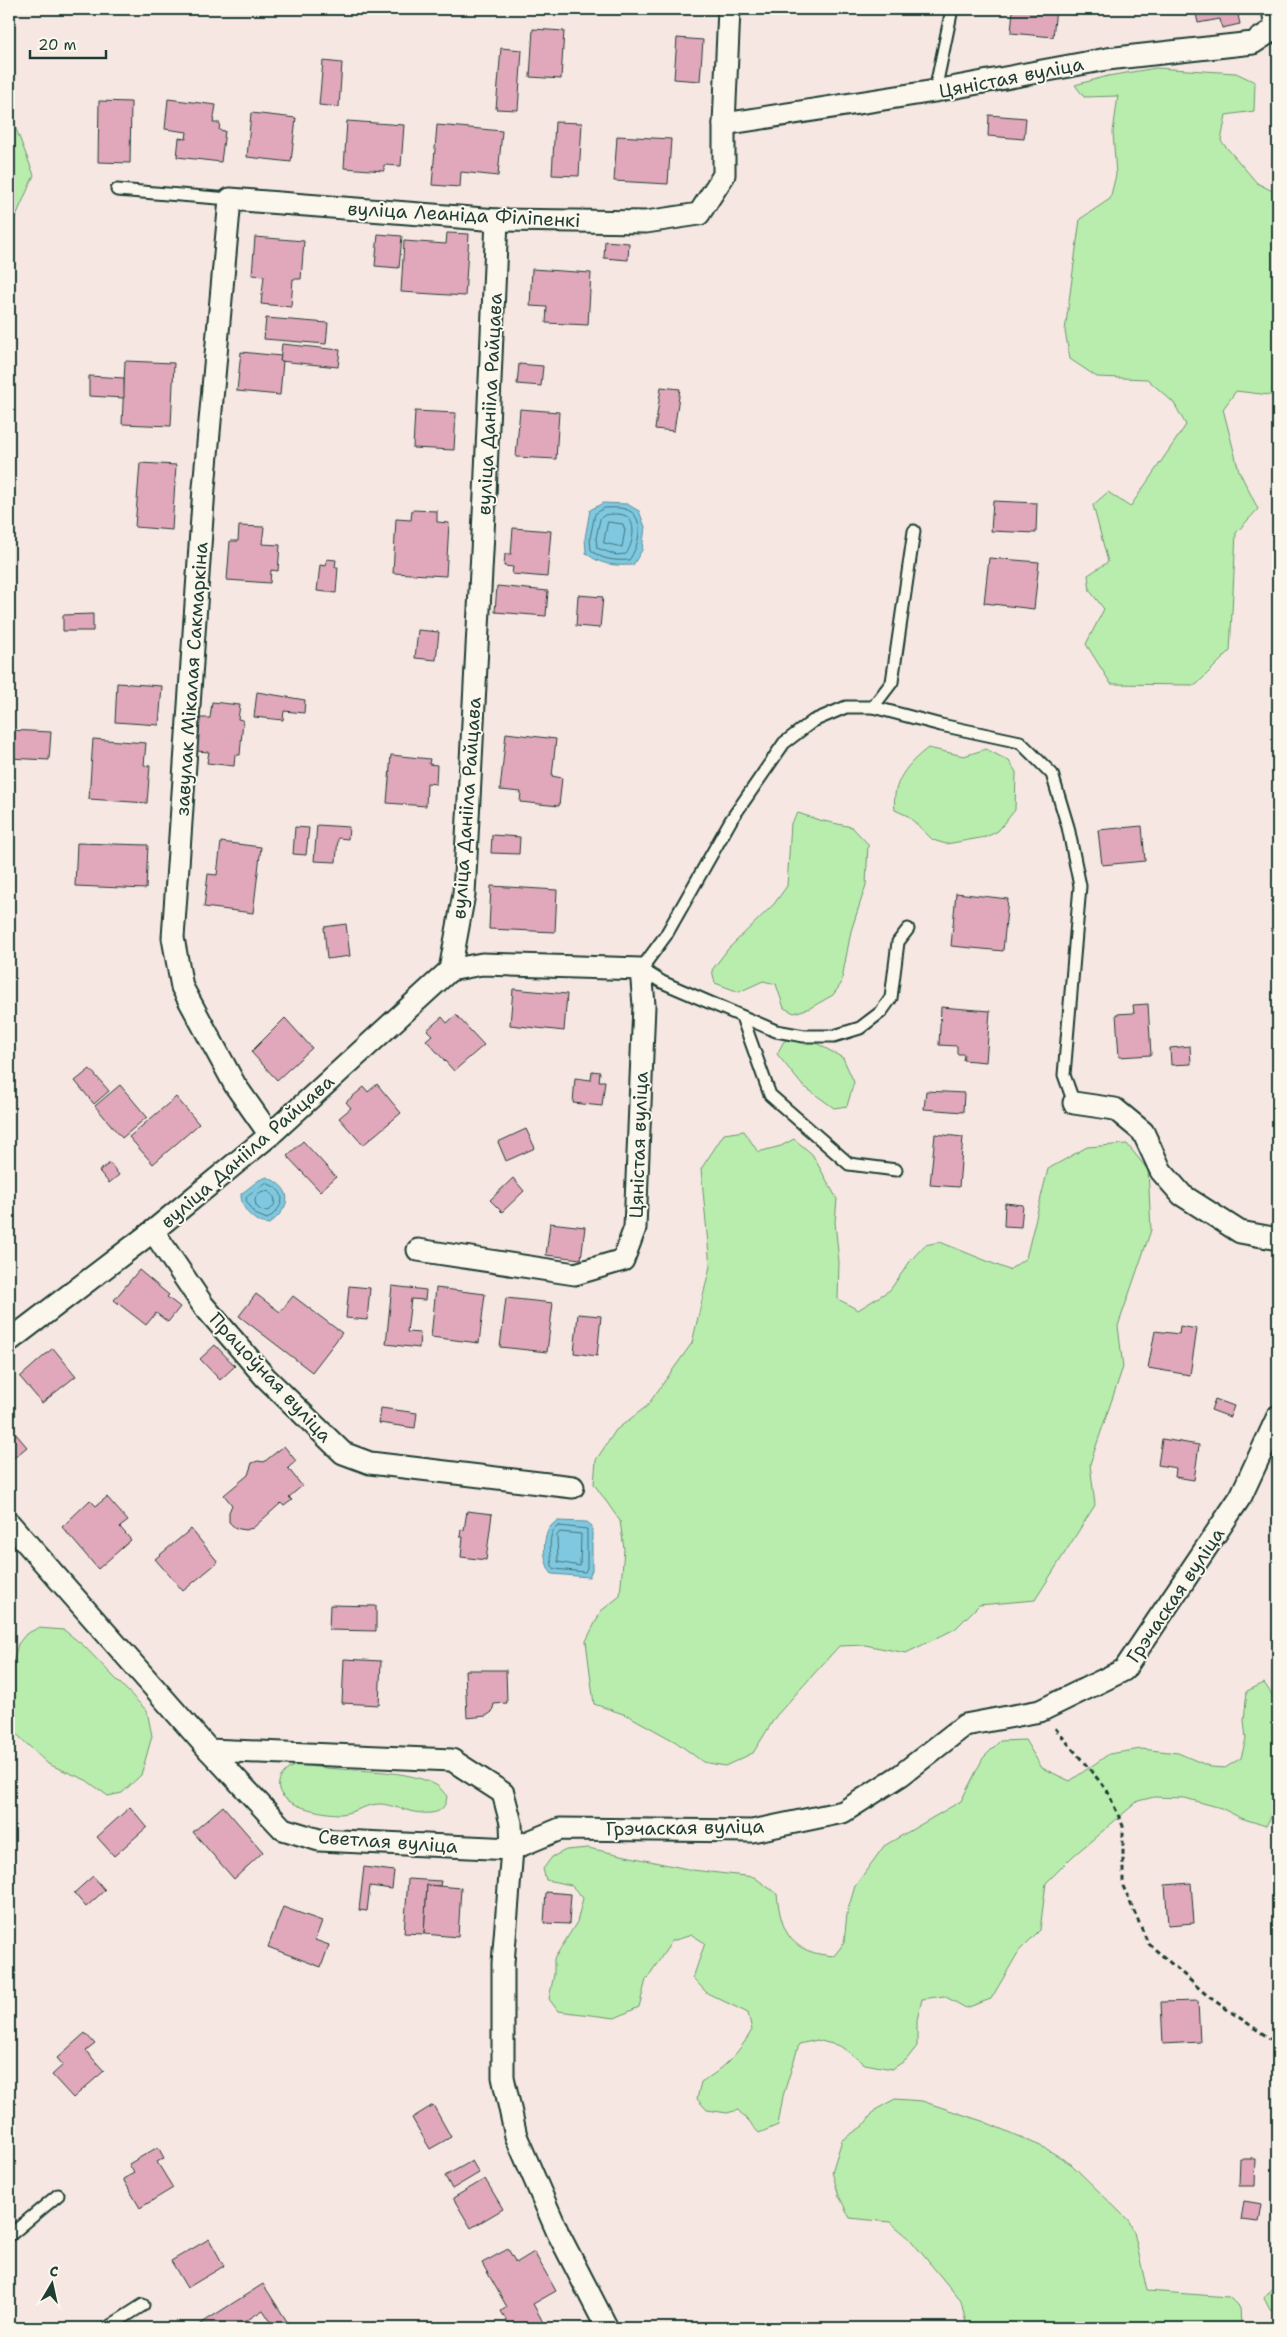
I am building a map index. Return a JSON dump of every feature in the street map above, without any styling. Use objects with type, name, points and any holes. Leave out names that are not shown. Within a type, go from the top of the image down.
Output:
[{"type":"street","points":[[724,124],[729,9]]},
{"type":"street","name":"Цяністая вуліца","points":[[724,124],[935,91],[1107,58],[1253,43],[1276,28],[1273,9]]},
{"type":"street","name":"вуліца Леаніда Філіпенкі","points":[[230,199],[497,220],[646,222],[699,214],[724,175],[724,124]]},
{"type":"street","name":"завулак Мікалая Сакмаркіна","points":[[230,199],[204,488],[173,938],[182,987],[235,1085],[270,1136]]},
{"type":"street","name":"вуліца Данііла Райцава","points":[[9,1341],[153,1231],[270,1136],[450,970],[464,894],[497,220]]},
{"type":"street","points":[[450,970],[482,964],[641,969]]},
{"type":"street","name":"Цяністая вуліца","points":[[418,1250],[576,1274],[623,1260],[635,1228],[644,1006],[641,969]]},
{"type":"street","points":[[1074,1103],[1115,1109],[1143,1132],[1161,1171],[1182,1195],[1240,1232],[1278,1239]]},
{"type":"street","name":"Працоўная вуліца","points":[[153,1231],[203,1305],[265,1377],[343,1453],[370,1463],[573,1487]]},
{"type":"street","name":"Грэчаская вуліца","points":[[512,1848],[560,1829],[752,1831],[843,1812],[901,1775],[965,1725],[1040,1711],[1124,1670],[1241,1496],[1278,1416]]},
{"type":"street","name":"Светлая вуліца","points":[[9,1523],[208,1750],[283,1830],[319,1840],[512,1848]]},
{"type":"street","points":[[208,1750],[259,1750],[452,1760],[503,1794],[511,1823],[512,1848],[503,1963],[503,2077],[516,2136],[558,2233],[607,2328]]},
{"type":"lane","points":[[935,91],[952,9]]},
{"type":"lane","points":[[116,190],[230,199]]},
{"type":"lane","points":[[873,707],[892,682],[914,531]]},
{"type":"lane","points":[[908,929],[898,942],[890,998],[881,1012],[860,1028],[834,1036],[804,1036],[776,1031],[662,982],[641,969],[666,935],[731,820],[784,743],[813,721],[846,707],[873,707],[942,725],[1020,742],[1052,774],[1068,826],[1080,886],[1064,1075],[1074,1103]]},
{"type":"lane","points":[[742,1017],[770,1095],[849,1164],[896,1170]]},
{"type":"lane","points":[[9,2236],[58,2195]]},
{"type":"lane","points":[[107,2328],[143,2305]]},
{"type":"path","points":[[1040,1711],[1107,1790],[1123,1826],[1123,1886],[1148,1943],[1208,1997],[1278,2044]]},
{"type":"green space","points":[[1156,68],[1236,73],[1255,82],[1254,111],[1226,115],[1221,141],[1257,183],[1278,194],[1278,396],[1236,391],[1223,409],[1239,471],[1258,509],[1236,533],[1230,651],[1196,685],[1111,684],[1086,644],[1104,609],[1090,591],[1088,575],[1108,562],[1093,505],[1108,492],[1130,507],[1186,425],[1174,403],[1147,379],[1097,377],[1070,359],[1065,331],[1080,219],[1110,199],[1116,175],[1113,132],[1118,96],[1084,97],[1075,85],[1108,76]]},
{"type":"green space","points":[[9,111],[34,175],[9,232]]},
{"type":"green space","points":[[928,748],[964,756],[986,749],[1009,761],[1016,772],[1015,810],[998,831],[986,837],[946,844],[933,840],[908,816],[895,810],[894,800],[902,774]]},
{"type":"green space","points":[[798,813],[819,820],[852,827],[868,844],[866,885],[851,931],[841,984],[833,995],[810,1008],[794,1013],[784,1008],[776,984],[763,981],[739,992],[715,983],[712,970],[728,949],[774,904],[787,886],[791,823]]},
{"type":"green space","points":[[796,1038],[809,1039],[843,1058],[854,1082],[847,1106],[834,1108],[802,1085],[777,1054],[784,1041]]},
{"type":"green space","points":[[744,1131],[758,1152],[781,1146],[794,1139],[812,1154],[837,1199],[835,1222],[839,1262],[838,1299],[858,1310],[890,1290],[911,1260],[925,1245],[940,1242],[1009,1270],[1026,1258],[1048,1169],[1087,1147],[1127,1144],[1148,1170],[1151,1230],[1118,1326],[1123,1367],[1090,1464],[1095,1505],[1035,1600],[979,1605],[955,1629],[906,1653],[865,1645],[839,1646],[776,1716],[753,1753],[725,1766],[703,1762],[676,1742],[629,1716],[594,1704],[586,1641],[601,1611],[620,1596],[624,1549],[620,1521],[594,1484],[596,1460],[616,1430],[647,1406],[692,1343],[710,1266],[701,1169],[724,1134]]},
{"type":"green space","points":[[38,1628],[64,1630],[84,1646],[147,1711],[152,1736],[141,1775],[122,1793],[108,1796],[86,1780],[48,1764],[9,1727],[9,1677],[18,1644],[26,1634]]},
{"type":"green space","points":[[1264,1683],[1278,1703],[1278,1796],[1274,1811],[1266,1826],[1241,1818],[1221,1808],[1185,1798],[1154,1797],[1138,1801],[1072,1857],[1046,1883],[1040,1930],[1019,1951],[991,1999],[966,2008],[944,1996],[922,1999],[917,2020],[917,2046],[906,2060],[892,2069],[865,2064],[840,2046],[817,2040],[799,2044],[783,2096],[778,2125],[759,2133],[738,2110],[727,2113],[707,2110],[697,2099],[701,2082],[730,2060],[752,2030],[748,2013],[707,1993],[693,1978],[705,1943],[692,1935],[672,1941],[646,1980],[639,2007],[615,2018],[558,2011],[549,1999],[554,1974],[554,1959],[577,1922],[583,1898],[571,1885],[546,1880],[543,1869],[552,1857],[566,1850],[588,1848],[692,1870],[754,1877],[777,1894],[782,1920],[791,1939],[808,1951],[834,1956],[844,1943],[847,1913],[855,1886],[884,1846],[961,1801],[983,1758],[1000,1741],[1025,1740],[1042,1768],[1070,1781],[1109,1754],[1141,1749],[1178,1753],[1211,1767],[1225,1768],[1241,1758],[1246,1739],[1244,1720],[1247,1691]]},
{"type":"green space","points":[[297,1764],[405,1775],[436,1785],[447,1796],[444,1806],[438,1811],[430,1813],[420,1813],[382,1804],[341,1814],[313,1810],[292,1803],[279,1790],[279,1782],[284,1773]]},
{"type":"green space","points":[[895,2099],[922,2101],[985,2122],[1045,2148],[1071,2164],[1129,2221],[1134,2232],[1147,2291],[1229,2297],[1240,2308],[1241,2326],[1239,2328],[967,2328],[961,2301],[909,2238],[890,2222],[850,2218],[839,2196],[832,2172],[842,2140],[863,2126],[875,2110]]},
{"type":"green space","points":[[1278,2287],[1278,2313],[1270,2310],[1264,2298],[1272,2288]]},
{"type":"water","points":[[603,503],[627,504],[639,511],[645,527],[642,550],[633,565],[608,564],[586,553],[585,538],[590,510]]},
{"type":"water","points":[[267,1177],[282,1187],[287,1199],[282,1211],[269,1224],[258,1221],[249,1215],[243,1205],[241,1194],[259,1180]]},
{"type":"water","points":[[558,1521],[587,1522],[592,1526],[592,1570],[589,1577],[552,1574],[548,1568],[544,1545],[548,1530],[552,1524]]},
{"type":"building","points":[[1013,9],[1056,9],[1053,37],[1011,33]]},
{"type":"building","points":[[1195,9],[1249,9],[1250,13],[1238,15],[1240,24],[1222,28],[1220,19],[1198,23]]},
{"type":"building","points":[[533,29],[564,31],[561,79],[530,77]]},
{"type":"building","points":[[677,38],[703,40],[700,81],[674,79]]},
{"type":"building","points":[[501,48],[522,50],[518,110],[496,109]]},
{"type":"building","points":[[323,61],[342,63],[339,107],[319,105]]},
{"type":"building","points":[[168,99],[216,105],[213,123],[220,123],[219,130],[225,131],[221,162],[177,157],[179,138],[186,139],[187,132],[165,129]]},
{"type":"building","points":[[99,101],[131,102],[130,163],[98,162]]},
{"type":"building","points":[[251,113],[296,118],[291,162],[247,157]]},
{"type":"building","points":[[989,115],[1026,118],[1024,139],[988,136]]},
{"type":"building","points":[[347,121],[404,125],[401,166],[384,165],[384,171],[344,168]]},
{"type":"building","points":[[555,122],[582,123],[579,176],[552,175]]},
{"type":"building","points":[[437,125],[502,131],[498,176],[461,172],[460,187],[432,185]]},
{"type":"building","points":[[617,136],[671,139],[668,184],[614,181]]},
{"type":"building","points":[[447,233],[469,234],[465,296],[401,292],[404,241],[446,244]]},
{"type":"building","points":[[378,234],[402,236],[399,268],[375,266]]},
{"type":"building","points":[[255,237],[304,241],[301,279],[293,279],[291,307],[261,304],[264,276],[252,275]]},
{"type":"building","points":[[605,241],[629,243],[628,260],[604,258]]},
{"type":"building","points":[[532,269],[591,273],[588,325],[546,323],[547,307],[530,306]]},
{"type":"building","points":[[266,318],[328,323],[326,344],[264,339]]},
{"type":"building","points":[[282,344],[340,350],[338,367],[280,361]]},
{"type":"building","points":[[241,352],[281,356],[280,361],[283,361],[280,395],[237,391]]},
{"type":"building","points":[[125,361],[174,363],[171,426],[122,424]]},
{"type":"building","points":[[519,364],[543,366],[541,386],[517,384]]},
{"type":"building","points":[[89,376],[124,378],[124,398],[89,396]]},
{"type":"building","points":[[661,387],[680,389],[674,431],[655,429]]},
{"type":"building","points":[[520,409],[559,412],[556,459],[516,457]]},
{"type":"building","points":[[415,411],[456,413],[454,450],[413,448]]},
{"type":"building","points":[[140,463],[176,465],[172,530],[135,527]]},
{"type":"building","points":[[993,501],[1037,503],[1036,533],[991,531]]},
{"type":"building","points":[[412,510],[437,511],[437,522],[449,523],[446,576],[393,573],[396,519],[411,520]]},
{"type":"building","points":[[239,526],[264,527],[262,544],[280,545],[278,571],[271,570],[270,583],[227,580],[230,541],[238,541]]},
{"type":"building","points":[[513,528],[551,531],[547,577],[512,574],[513,567],[504,566],[505,554],[511,554]]},
{"type":"building","points":[[989,558],[1039,562],[1034,609],[984,603]]},
{"type":"building","points":[[327,559],[336,560],[335,567],[338,567],[336,593],[317,591],[320,565],[326,566]]},
{"type":"building","points":[[497,586],[548,591],[546,616],[495,612]]},
{"type":"building","points":[[578,595],[603,597],[600,628],[576,626]]},
{"type":"building","points":[[93,614],[93,631],[63,631],[63,615]]},
{"type":"building","points":[[418,630],[439,632],[436,660],[415,658]]},
{"type":"building","points":[[117,683],[162,686],[159,725],[115,722]]},
{"type":"building","points":[[257,692],[305,700],[304,713],[284,711],[283,720],[254,717]]},
{"type":"building","points":[[212,702],[240,705],[238,719],[243,720],[240,755],[235,755],[234,766],[207,763],[209,752],[197,751],[200,718],[210,718]]},
{"type":"building","points":[[9,730],[51,732],[49,760],[9,758]]},
{"type":"building","points":[[506,733],[556,739],[552,776],[562,778],[559,806],[520,802],[521,792],[500,790]]},
{"type":"building","points":[[93,739],[146,743],[144,765],[150,766],[147,803],[89,799]]},
{"type":"building","points":[[391,755],[430,759],[429,764],[437,765],[436,784],[427,783],[426,806],[387,803]]},
{"type":"building","points":[[317,825],[349,827],[348,839],[338,838],[336,862],[314,861]]},
{"type":"building","points":[[1142,826],[1145,861],[1102,865],[1098,830]]},
{"type":"building","points":[[295,827],[309,828],[306,855],[293,854]]},
{"type":"building","points":[[492,835],[520,837],[519,854],[491,853]]},
{"type":"building","points":[[221,842],[261,847],[253,913],[204,907],[208,874],[217,875]]},
{"type":"building","points":[[77,843],[148,845],[146,889],[75,886]]},
{"type":"building","points":[[491,886],[557,890],[555,932],[489,929]]},
{"type":"building","points":[[956,893],[1008,899],[1003,951],[951,946]]},
{"type":"building","points":[[346,924],[350,956],[327,959],[324,927]]},
{"type":"building","points":[[513,989],[567,994],[564,1031],[510,1025]]},
{"type":"building","points":[[1148,1004],[1151,1055],[1119,1057],[1116,1014],[1134,1013],[1133,1005]]},
{"type":"building","points":[[941,1007],[990,1011],[986,1062],[963,1060],[964,1054],[957,1054],[957,1046],[939,1045]]},
{"type":"building","points":[[456,1015],[484,1045],[454,1071],[426,1040],[432,1035],[427,1030],[442,1017],[447,1023]]},
{"type":"building","points":[[285,1018],[312,1048],[277,1080],[251,1052]]},
{"type":"building","points":[[1190,1046],[1191,1064],[1171,1065],[1170,1048]]},
{"type":"building","points":[[90,1069],[109,1091],[94,1104],[75,1081]]},
{"type":"building","points":[[592,1071],[600,1072],[599,1081],[605,1081],[602,1106],[573,1103],[575,1078],[591,1080]]},
{"type":"building","points":[[377,1084],[401,1113],[363,1145],[339,1118],[351,1108],[346,1102],[364,1087],[368,1092]]},
{"type":"building","points":[[120,1085],[147,1117],[122,1138],[95,1106]]},
{"type":"building","points":[[926,1091],[964,1093],[963,1112],[924,1109]]},
{"type":"building","points":[[176,1097],[199,1124],[153,1164],[129,1137]]},
{"type":"building","points":[[526,1129],[535,1148],[506,1161],[498,1142]]},
{"type":"building","points":[[935,1134],[963,1137],[959,1187],[930,1185]]},
{"type":"building","points":[[303,1141],[336,1177],[320,1191],[287,1156]]},
{"type":"building","points":[[110,1163],[119,1175],[109,1183],[99,1171]]},
{"type":"building","points":[[513,1178],[524,1191],[502,1212],[490,1200]]},
{"type":"building","points":[[1005,1203],[1023,1205],[1021,1227],[1004,1226]]},
{"type":"building","points":[[550,1223],[585,1227],[581,1259],[546,1255]]},
{"type":"building","points":[[139,1270],[169,1295],[167,1297],[180,1307],[168,1322],[156,1313],[146,1325],[114,1300]]},
{"type":"building","points":[[349,1286],[370,1288],[367,1320],[346,1318]]},
{"type":"building","points":[[392,1286],[426,1290],[425,1300],[411,1299],[407,1332],[420,1333],[419,1348],[386,1344]]},
{"type":"building","points":[[436,1288],[485,1294],[479,1343],[431,1337]]},
{"type":"building","points":[[256,1294],[280,1312],[293,1296],[342,1333],[312,1372],[239,1316]]},
{"type":"building","points":[[506,1298],[553,1303],[547,1352],[500,1347]]},
{"type":"building","points":[[578,1314],[601,1316],[597,1356],[574,1353]]},
{"type":"building","points":[[1180,1326],[1197,1329],[1190,1375],[1148,1368],[1155,1331],[1179,1334]]},
{"type":"building","points":[[215,1345],[235,1366],[220,1380],[200,1359]]},
{"type":"building","points":[[53,1348],[76,1376],[42,1403],[20,1377]]},
{"type":"building","points":[[1215,1399],[1234,1406],[1230,1417],[1211,1410]]},
{"type":"building","points":[[381,1408],[417,1413],[415,1428],[379,1423]]},
{"type":"building","points":[[9,1426],[27,1447],[9,1462]]},
{"type":"building","points":[[1162,1439],[1199,1445],[1194,1480],[1175,1477],[1176,1468],[1158,1465]]},
{"type":"building","points":[[284,1446],[296,1461],[288,1468],[302,1486],[289,1497],[292,1500],[284,1506],[281,1503],[253,1528],[245,1530],[235,1528],[229,1522],[229,1512],[232,1505],[224,1495],[248,1475],[252,1463],[264,1462]]},
{"type":"building","points":[[107,1497],[128,1521],[120,1527],[131,1540],[98,1569],[62,1527],[90,1500],[96,1506]]},
{"type":"building","points":[[467,1511],[492,1514],[486,1560],[461,1557],[463,1537],[460,1537],[461,1529],[464,1530]]},
{"type":"building","points":[[191,1529],[218,1562],[183,1591],[155,1559]]},
{"type":"building","points":[[330,1605],[376,1606],[376,1631],[329,1630]]},
{"type":"building","points":[[344,1659],[381,1661],[379,1705],[342,1703]]},
{"type":"building","points":[[465,1670],[506,1670],[507,1703],[494,1704],[492,1712],[486,1716],[467,1718]]},
{"type":"building","points":[[223,1806],[263,1852],[234,1879],[193,1832]]},
{"type":"building","points":[[130,1807],[147,1827],[114,1856],[97,1837]]},
{"type":"building","points":[[364,1867],[394,1871],[392,1889],[370,1886],[367,1911],[359,1910]]},
{"type":"building","points":[[93,1876],[105,1890],[86,1907],[74,1893]]},
{"type":"building","points":[[408,1879],[441,1881],[440,1886],[427,1885],[424,1934],[404,1933]]},
{"type":"building","points":[[1191,1883],[1194,1923],[1168,1925],[1165,1885]]},
{"type":"building","points":[[427,1885],[461,1888],[458,1937],[424,1934]]},
{"type":"building","points":[[546,1892],[571,1894],[569,1924],[544,1923]]},
{"type":"building","points":[[283,1907],[322,1921],[315,1940],[329,1945],[321,1967],[268,1947]]},
{"type":"building","points":[[1198,2001],[1200,2042],[1163,2044],[1161,2002]]},
{"type":"building","points":[[85,2033],[95,2044],[86,2051],[104,2071],[73,2098],[52,2075],[63,2065],[57,2058]]},
{"type":"building","points":[[433,2105],[451,2137],[430,2149],[412,2118]]},
{"type":"building","points":[[158,2147],[164,2158],[157,2162],[173,2188],[140,2208],[123,2179],[134,2173],[129,2164]]},
{"type":"building","points":[[1240,2159],[1256,2159],[1255,2186],[1239,2186]]},
{"type":"building","points":[[472,2161],[479,2173],[452,2189],[445,2176]]},
{"type":"building","points":[[485,2179],[503,2209],[471,2228],[453,2198]]},
{"type":"building","points":[[1244,2201],[1262,2204],[1259,2222],[1241,2220]]},
{"type":"building","points":[[209,2239],[224,2266],[187,2288],[171,2261]]},
{"type":"building","points":[[508,2249],[516,2263],[534,2252],[556,2291],[533,2304],[543,2322],[532,2328],[511,2328],[501,2311],[507,2307],[482,2263]]},
{"type":"building","points":[[263,2284],[290,2326],[275,2328],[263,2310],[235,2328],[194,2328]]}]
